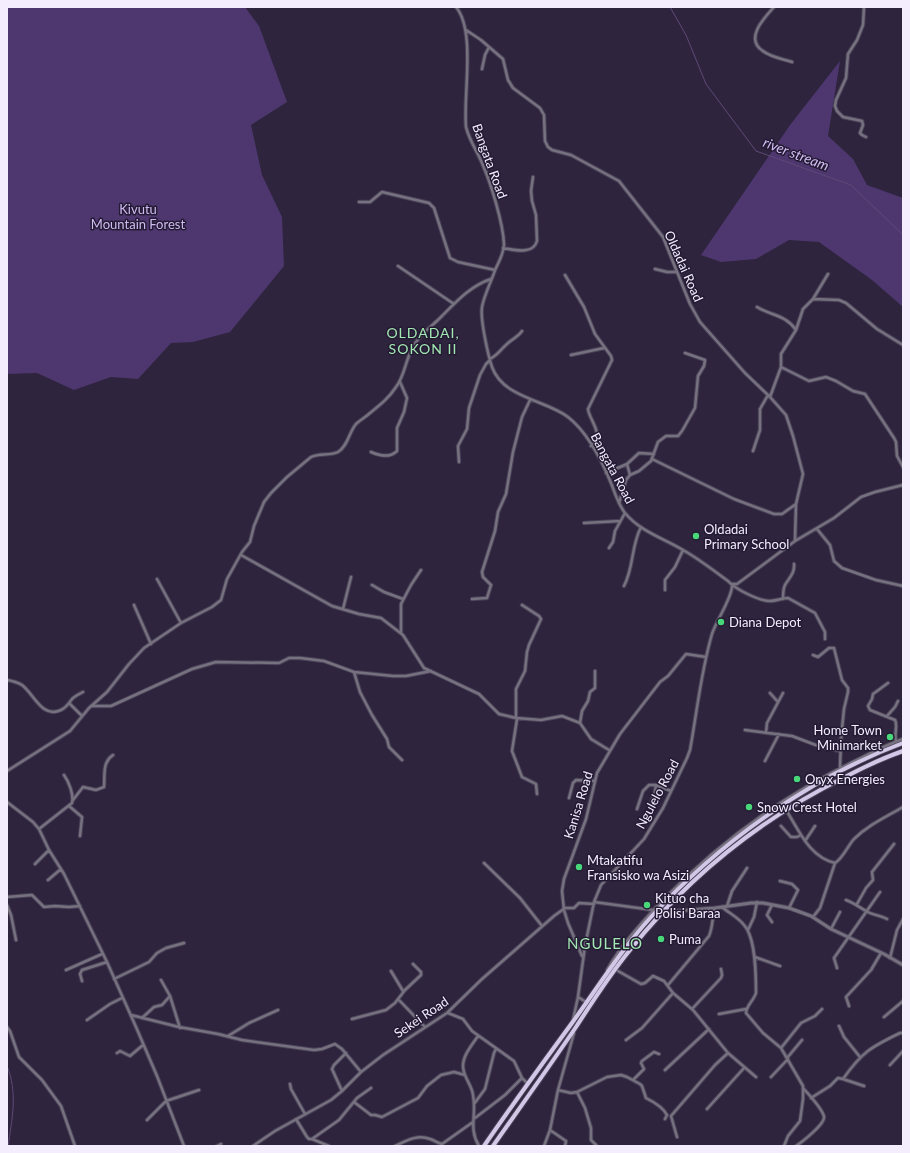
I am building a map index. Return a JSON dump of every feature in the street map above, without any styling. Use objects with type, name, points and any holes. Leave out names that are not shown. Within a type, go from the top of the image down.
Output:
[{"type":"highway","points":[[484,1146],[601,981],[655,911],[722,850],[793,799],[853,765],[903,743]]},
{"type":"highway","points":[[493,1146],[615,970],[662,912],[705,871],[729,851],[786,810],[833,783],[903,751]]},
{"type":"highway","points":[[538,1069],[543,1074]]},
{"type":"highway","points":[[527,1084],[532,1090]]},
{"type":"street","name":"Bangata Road","points":[[456,7],[461,14],[466,30],[466,127],[489,181],[499,219],[504,248],[494,270],[482,311],[490,360],[494,373],[509,388],[530,400],[552,408],[567,417],[582,431],[606,473],[619,504],[625,513],[641,527],[683,550],[731,584],[761,600],[772,601],[783,599]]},
{"type":"street","points":[[774,7],[758,28],[755,40],[759,48],[764,52],[792,62]]},
{"type":"street","points":[[864,7],[863,25],[857,40],[848,54],[846,78],[836,100],[835,106],[837,111],[843,117],[862,121],[863,125],[860,133],[866,137]]},
{"type":"street","name":"Oldadai Road","points":[[466,30],[477,37],[503,59],[508,80],[513,88],[535,103],[542,111],[545,141],[548,147],[552,150],[571,155],[619,180],[663,237],[690,304],[700,322],[745,374],[769,396],[786,415],[803,474],[796,504],[795,541]]},
{"type":"street","points":[[482,69],[489,47]]},
{"type":"street","points":[[504,248],[528,250],[536,245],[536,215],[531,190],[533,177]]},
{"type":"street","points":[[359,202],[370,202],[382,192],[429,203],[434,208],[450,258],[458,262],[494,270]]},
{"type":"street","points":[[398,266],[454,304]]},
{"type":"street","points":[[655,269],[667,272],[677,272]]},
{"type":"street","points":[[753,451],[760,430],[760,409],[769,396],[781,367],[780,356],[796,330],[803,309],[813,299],[828,274]]},
{"type":"street","points":[[564,275],[584,307],[593,329],[604,348],[611,356],[612,360],[588,409],[597,431],[595,442],[591,446]]},
{"type":"street","points":[[7,771],[64,735],[73,727],[82,716],[107,692],[139,653],[181,623],[212,607],[221,600],[227,581],[240,555],[250,542],[259,512],[271,493],[311,456],[334,453],[340,450],[355,425],[386,400],[400,381],[410,351],[419,337],[454,304],[476,286],[492,279]]},
{"type":"street","points":[[813,299],[839,300],[846,302],[877,329],[903,345]]},
{"type":"street","points":[[757,307],[766,312],[780,316],[791,324],[796,330]]},
{"type":"street","points":[[459,462],[458,446],[467,429],[469,408],[480,375],[486,364],[507,344],[518,337],[522,331]]},
{"type":"street","points":[[571,355],[604,348]]},
{"type":"street","points":[[619,504],[624,483],[630,475],[639,471],[652,459],[659,441],[666,436],[675,436],[680,434],[695,408],[698,376],[704,366],[705,360],[685,353]]},
{"type":"street","points":[[781,367],[808,381],[826,378],[836,381],[853,391],[865,394],[894,438],[896,442],[897,456],[903,467]]},
{"type":"street","points":[[371,452],[381,456],[393,455],[397,451],[397,428],[404,412],[407,398],[400,381]]},
{"type":"street","points":[[472,599],[487,598],[491,588],[491,585],[483,577],[482,572],[495,531],[498,512],[506,494],[513,452],[522,417],[530,400]]},
{"type":"street","points":[[606,473],[627,464],[639,453],[654,454]]},
{"type":"street","points":[[652,459],[734,499],[774,514],[782,514],[796,504]]},
{"type":"street","points":[[627,464],[630,475]]},
{"type":"street","points":[[731,584],[737,584],[795,541],[817,529],[861,497],[903,485]]},
{"type":"street","points":[[609,548],[620,521],[625,513]]},
{"type":"street","points":[[584,523],[620,521]]},
{"type":"street","points":[[624,586],[632,569],[631,563],[635,548],[635,540],[641,527]]},
{"type":"street","points":[[817,529],[830,545],[834,560],[842,568],[876,580],[903,586]]},
{"type":"street","points":[[665,590],[664,582],[675,567],[683,550]]},
{"type":"street","points":[[240,555],[330,604],[343,609],[380,617],[401,633],[422,665],[430,671],[479,694],[499,714],[516,718],[543,720],[560,716],[580,723],[591,739],[609,750]]},
{"type":"street","points":[[794,564],[793,573],[784,587],[783,599],[790,599],[815,613],[825,632],[825,639]]},
{"type":"street","points":[[401,633],[401,608],[403,599],[421,570]]},
{"type":"street","points":[[343,609],[351,577]]},
{"type":"street","points":[[157,579],[181,623]]},
{"type":"street","name":"Ngulelo Road","points":[[572,1022],[578,997],[582,957],[594,903],[601,885],[644,839],[655,822],[672,791],[690,750],[706,657],[712,634],[730,594],[731,584]]},
{"type":"street","points":[[372,585],[384,592],[403,599]]},
{"type":"street","points":[[134,605],[151,644]]},
{"type":"street","points":[[522,605],[539,616],[541,619],[529,645],[525,671],[516,689],[516,718],[512,748],[522,777],[536,784],[537,794]]},
{"type":"street","points":[[812,654],[819,657],[829,648],[834,648],[842,680],[848,688],[848,696],[844,709],[840,768]]},
{"type":"street","name":"Kanisa Road","points":[[582,957],[564,910],[562,891],[564,879],[591,804],[597,773],[609,750],[620,734],[659,683],[668,676],[683,656],[688,654],[706,657]]},
{"type":"street","points":[[92,706],[111,706],[192,668],[216,662],[277,663],[289,658],[314,659],[354,672],[406,676],[430,671]]},
{"type":"street","points":[[580,723],[582,711],[588,701],[590,692],[595,688],[596,671]]},
{"type":"street","points":[[354,672],[360,692],[387,739],[389,747],[402,760]]},
{"type":"street","points":[[7,680],[17,682],[23,686],[38,704],[46,710],[55,712],[60,710],[83,692]]},
{"type":"street","points":[[888,682],[873,694],[868,706],[870,710],[896,721],[896,742]]},
{"type":"street","points":[[770,693],[778,702]]},
{"type":"street","points":[[766,733],[767,723],[783,693]]},
{"type":"street","points":[[887,716],[898,701]]},
{"type":"street","points":[[69,703],[82,716]]},
{"type":"street","points":[[745,730],[792,736],[821,747],[840,751]]},
{"type":"street","points":[[765,761],[779,734]]},
{"type":"street","points":[[655,911],[702,863],[736,834],[793,795],[840,768],[903,739]]},
{"type":"street","points":[[39,829],[69,806],[83,787],[96,790],[104,787],[104,772],[107,761],[113,755]]},
{"type":"street","points":[[64,775],[69,783],[73,800]]},
{"type":"street","points":[[569,798],[573,783],[576,780],[595,781]]},
{"type":"street","points":[[637,809],[644,789],[650,784],[672,791]]},
{"type":"street","points":[[650,806],[656,792],[656,785]]},
{"type":"street","points":[[7,802],[33,822],[39,829],[49,850],[61,868],[107,962],[157,1076],[184,1146]]},
{"type":"street","points":[[69,806],[82,817],[80,836]]},
{"type":"street","points":[[813,917],[821,906],[835,863],[855,839],[881,818],[888,816],[903,807]]},
{"type":"street","points":[[786,810],[814,853],[835,863]]},
{"type":"street","points":[[781,826],[791,837],[801,835]]},
{"type":"street","points":[[805,841],[815,826]]},
{"type":"street","points":[[857,904],[873,880],[871,873],[894,844]]},
{"type":"street","points":[[36,864],[49,850]]},
{"type":"street","points":[[484,862],[520,898],[542,926]]},
{"type":"street","points":[[48,880],[61,868]]},
{"type":"street","points":[[727,906],[732,891],[747,868]]},
{"type":"street","points":[[780,881],[794,885],[798,890],[789,908]]},
{"type":"street","points":[[837,968],[834,958],[880,892]]},
{"type":"street","points":[[7,897],[32,896],[44,907],[80,906]]},
{"type":"street","points":[[846,900],[857,904],[866,911],[880,915],[887,919]]},
{"type":"street","points":[[662,912],[722,908],[757,902],[789,908],[813,917],[848,938],[903,965]]},
{"type":"street","points":[[748,930],[754,916],[757,902]]},
{"type":"street","name":"Sekei Road","points":[[255,1145],[274,1130],[331,1100],[361,1072],[383,1055],[447,1013],[482,979],[542,926],[567,908],[574,908],[579,903],[594,903],[655,911]]},
{"type":"street","points":[[7,905],[16,940]]},
{"type":"street","points":[[772,905],[767,915],[772,922]]},
{"type":"street","points":[[668,985],[711,932],[715,908]]},
{"type":"street","points":[[722,908],[742,923],[748,930],[754,957],[756,993],[746,1009],[746,1013],[763,1033],[781,1048],[788,1058],[803,1088],[824,1116],[824,1120],[819,1126],[796,1146]]},
{"type":"street","points":[[832,929],[840,912]]},
{"type":"street","points":[[7,922],[11,919]]},
{"type":"street","points":[[890,958],[897,930],[903,919]]},
{"type":"street","points":[[114,979],[149,962],[158,953],[166,948],[184,943]]},
{"type":"street","points":[[850,1006],[846,997],[860,980],[871,970],[881,953]]},
{"type":"street","points":[[66,970],[102,954]]},
{"type":"street","points":[[754,957],[780,966]]},
{"type":"street","points":[[82,981],[80,974],[82,970],[107,962]]},
{"type":"street","points":[[352,1019],[386,1010],[421,974],[413,964]]},
{"type":"street","points":[[692,1009],[721,978],[721,969]]},
{"type":"street","points":[[391,971],[403,991]]},
{"type":"street","points":[[618,971],[641,984],[653,976],[668,985],[673,993],[692,1009],[728,1053],[756,1077]]},
{"type":"street","points":[[161,980],[170,995],[180,1028]]},
{"type":"street","points":[[626,1040],[642,1028],[673,993]]},
{"type":"street","points":[[141,1018],[154,1007],[162,1005],[170,995]]},
{"type":"street","points":[[578,997],[586,1002]]},
{"type":"street","points":[[87,1020],[110,1004],[122,998]]},
{"type":"street","points":[[398,999],[425,1027]]},
{"type":"street","points":[[884,1017],[903,1001]]},
{"type":"street","points":[[719,1014],[746,1009]]},
{"type":"street","points":[[781,1048],[801,1023],[815,1016],[822,1009]]},
{"type":"street","points":[[227,1036],[249,1023],[278,1010]]},
{"type":"street","points":[[447,1013],[463,1019],[472,1031],[514,1062],[522,1078],[527,1084]]},
{"type":"street","points":[[130,1015],[180,1028],[242,1040],[272,1043],[311,1050],[320,1050],[336,1044],[346,1053],[361,1072]]},
{"type":"street","points":[[839,1026],[844,1037],[860,1057]]},
{"type":"street","points":[[7,1028],[10,1031],[19,1057],[42,1080],[61,1106],[75,1146]]},
{"type":"street","points":[[544,1146],[550,1130],[558,1090],[575,1028]]},
{"type":"street","points":[[665,1070],[709,1029]]},
{"type":"street","points":[[843,1078],[860,1057],[876,1044],[903,1033]]},
{"type":"street","points":[[478,1036],[464,1059],[463,1066],[465,1075],[473,1093],[473,1132],[478,1146]]},
{"type":"street","points":[[772,1077],[802,1040]]},
{"type":"street","points":[[117,1053],[120,1051],[130,1056],[143,1045]]},
{"type":"street","points":[[474,1104],[485,1089],[496,1049]]},
{"type":"street","points":[[890,1065],[903,1051]]},
{"type":"street","points":[[633,1080],[644,1069],[641,1063],[642,1061],[654,1052],[659,1054]]},
{"type":"street","points":[[342,1091],[332,1069],[346,1053]]},
{"type":"street","points":[[677,1137],[670,1116],[715,1065],[728,1053]]},
{"type":"street","points":[[707,1109],[744,1068]]},
{"type":"street","points":[[354,1102],[370,1115],[382,1117],[418,1098],[427,1086],[441,1075],[454,1072],[465,1075]]},
{"type":"street","points":[[558,1090],[571,1093],[577,1092],[611,1076],[624,1076],[642,1086],[646,1098],[653,1101],[668,1115],[664,1119]]},
{"type":"street","points":[[395,1146],[419,1136],[431,1139],[442,1145],[505,1095],[522,1078]]},
{"type":"street","points":[[811,1098],[830,1086],[836,1079],[843,1078],[864,1086]]},
{"type":"street","points":[[290,1084],[291,1090],[305,1114]]},
{"type":"street","points":[[312,1139],[339,1120],[354,1102],[371,1088]]},
{"type":"street","points":[[784,1146],[788,1136],[800,1121],[803,1088]]},
{"type":"street","points":[[147,1120],[166,1101],[200,1090]]},
{"type":"street","points":[[577,1092],[586,1108],[591,1128],[591,1140],[597,1146]]},
{"type":"street","points":[[296,1119],[309,1139],[329,1146]]},
{"type":"street","points":[[550,1130],[566,1141],[565,1146]]},
{"type":"green space","name":"Kivutu Mountain Forest","points":[[7,7],[245,7],[259,26],[287,102],[251,125],[262,175],[282,217],[284,266],[230,332],[193,342],[171,343],[138,379],[111,377],[74,390],[37,373],[7,374]]},
{"type":"green space","points":[[840,61],[828,136],[853,159],[867,185],[903,198],[903,307],[872,280],[819,242],[789,240],[756,259],[721,262],[701,255],[790,125]]},
{"type":"waterway","name":"river stream","points":[[670,7],[686,35],[706,84],[756,151],[851,185],[903,235]]},
{"type":"waterway","points":[[7,1066],[13,1096],[8,1146]]},
{"type":"place","name":"Oldadai Primary School","points":[[696,536]]},
{"type":"place","name":"Diana Depot","points":[[721,622]]},
{"type":"place","name":"Home Town Minimarket","points":[[890,737]]},
{"type":"place","name":"Oryx Energies","points":[[797,779]]},
{"type":"place","name":"Snow Crest Hotel","points":[[749,807]]},
{"type":"place","name":"Mtakatifu Fransisko wa Asizi","points":[[579,867]]},
{"type":"place","name":"Kituo cha Polisi Baraa","points":[[647,905]]},
{"type":"place","name":"Puma","points":[[661,939]]},
{"type":"district","name":"OLDADAI, SOKON II","points":[[423,342]]},
{"type":"district","name":"NGULELO","points":[[605,944]]}]
